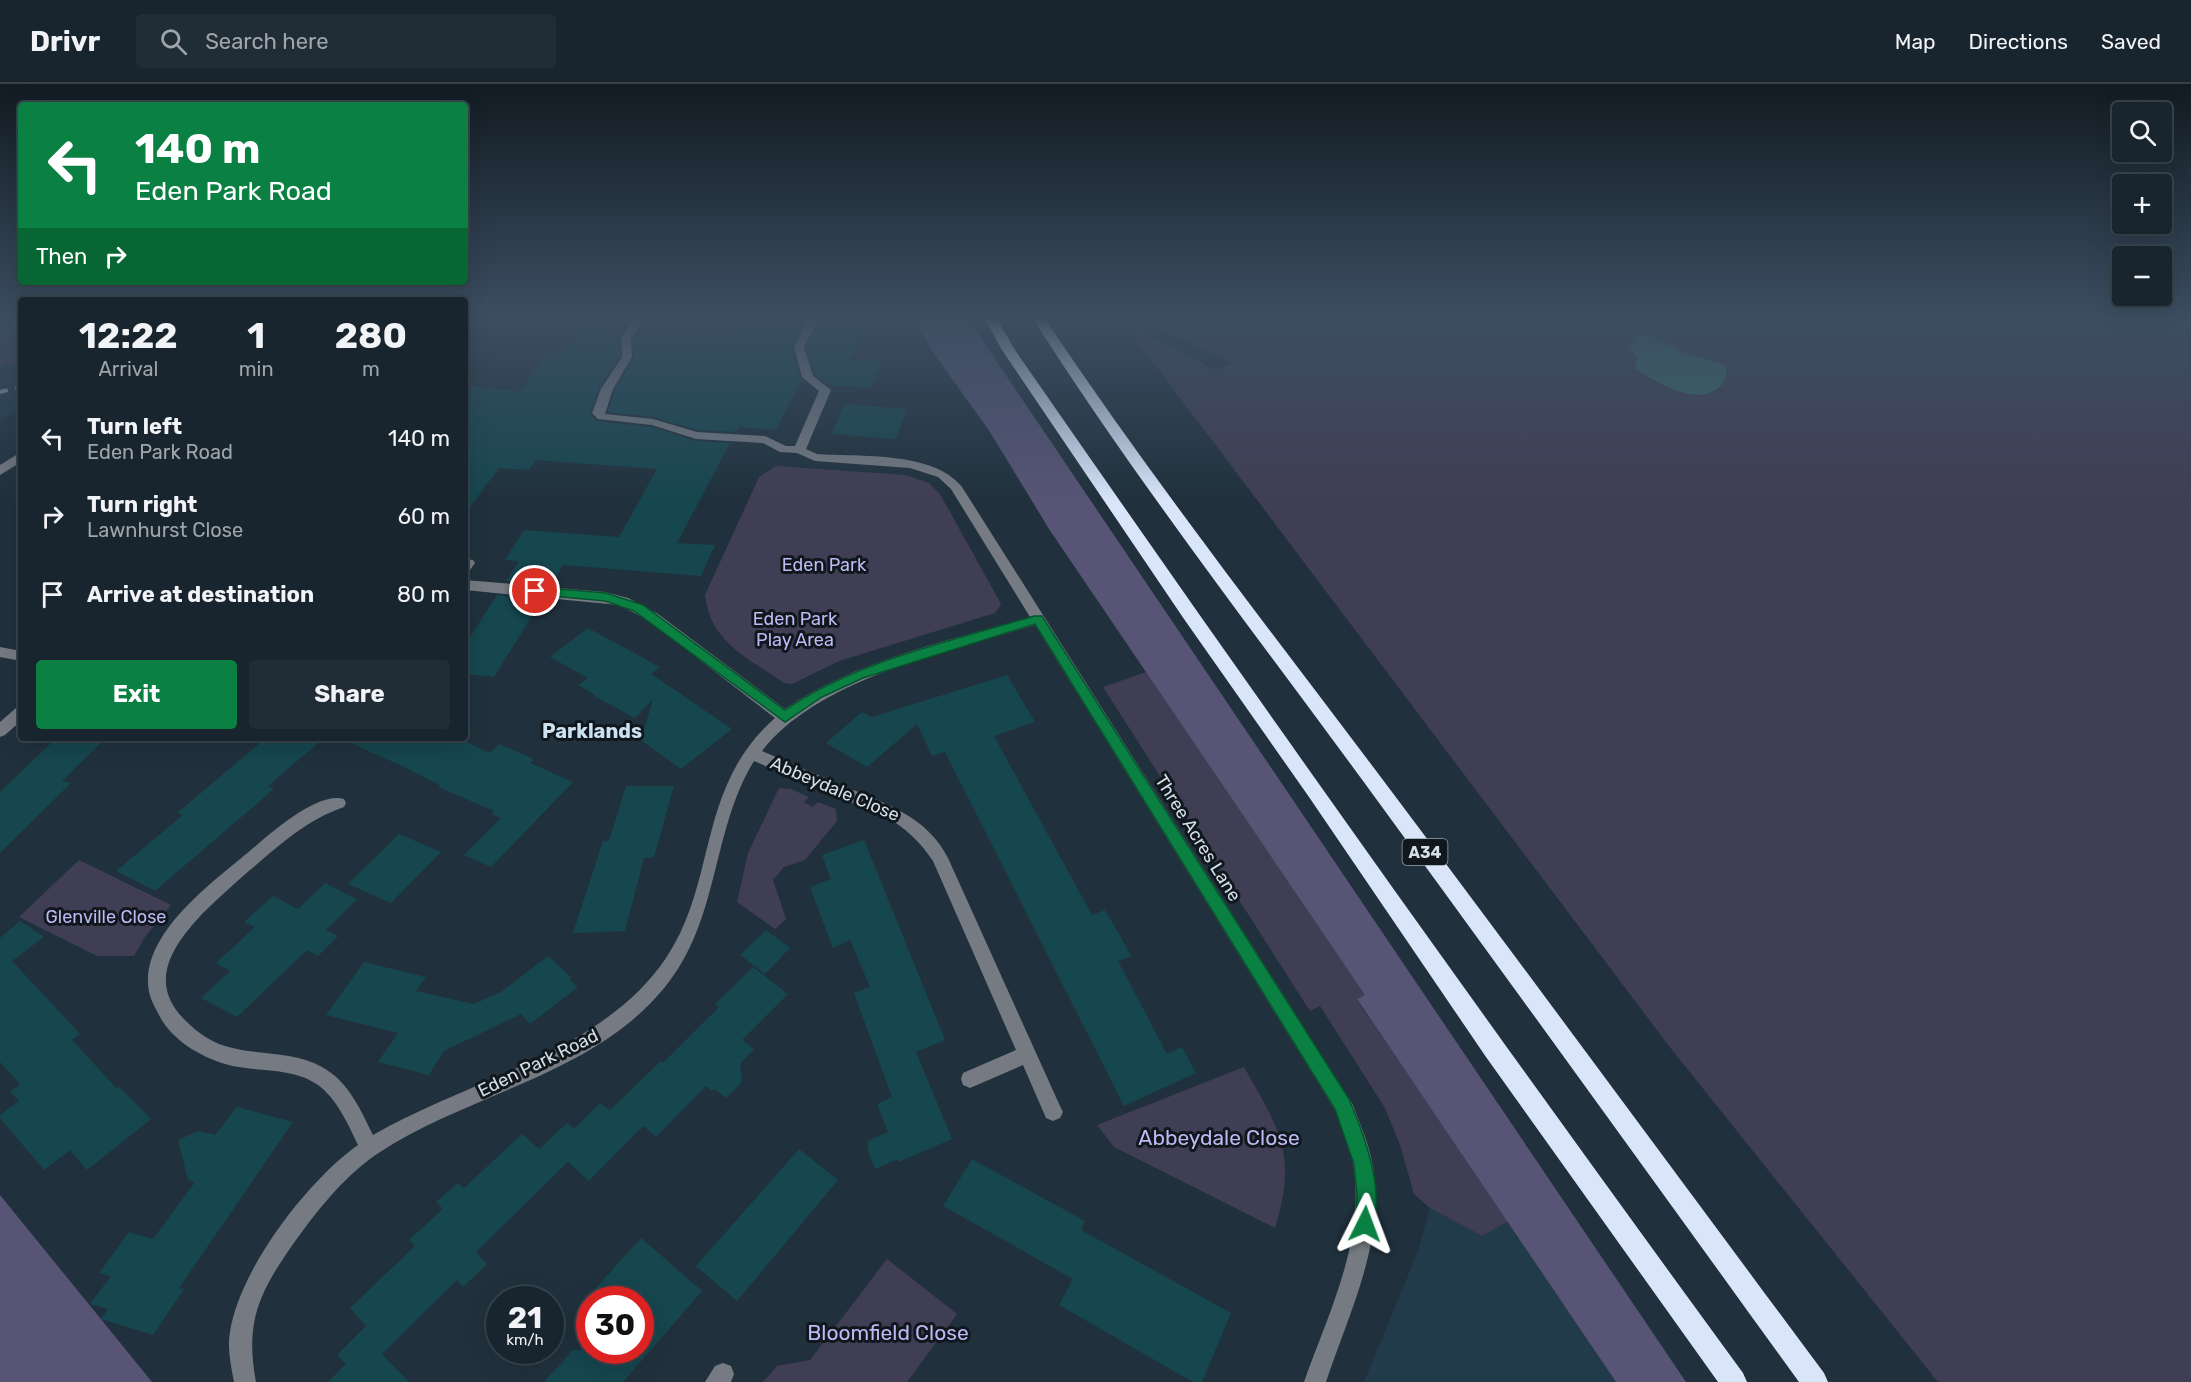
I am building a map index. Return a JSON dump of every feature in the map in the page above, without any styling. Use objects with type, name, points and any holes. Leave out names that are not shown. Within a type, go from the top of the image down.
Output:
[{"type":"highway","points":[[1029,380],[1190,615],[1323,802],[1494,1050],[1734,1382]]},
{"type":"highway","name":"A34","points":[[1079,380],[1241,606],[1371,778],[1815,1382]]},
{"type":"street","name":"Three Acres Lane","points":[[612,380],[598,409],[602,417],[653,422],[696,435],[765,440],[784,449],[799,450],[815,457],[911,464],[942,474],[956,487],[1343,1105],[1363,1164],[1366,1195],[1365,1224],[1354,1276],[1315,1382]]},
{"type":"street","points":[[799,450],[825,390],[811,380]]},
{"type":"street","points":[[0,471],[18,458]]},
{"type":"street","points":[[468,585],[606,597],[623,601],[653,617],[785,717]]},
{"type":"street","name":"Eden Park Road","points":[[245,1382],[241,1330],[250,1300],[265,1268],[319,1193],[337,1174],[370,1148],[420,1120],[569,1051],[598,1035],[644,999],[664,976],[681,951],[707,882],[726,798],[751,753],[785,717],[818,694],[858,675],[1038,619]]},
{"type":"street","points":[[0,652],[18,655]]},
{"type":"street","points":[[0,731],[18,715]]},
{"type":"street","name":"Abbeydale Close","points":[[751,753],[892,813],[919,830],[940,858],[1053,1112]]},
{"type":"street","points":[[338,803],[321,807],[301,818],[206,899],[176,931],[165,949],[157,971],[159,992],[166,1014],[200,1045],[225,1055],[250,1060],[286,1062],[309,1069],[327,1080],[344,1102],[370,1148]]},
{"type":"street","points":[[970,1079],[1027,1054]]},
{"type":"shaded area","points":[[0,380],[18,380],[18,414],[0,418]]},
{"type":"shaded area","points":[[953,380],[1009,380],[1686,1382],[1616,1382],[1357,999],[1365,995],[1049,529],[990,432]]},
{"type":"shaded area","points":[[1654,380],[1725,380],[1718,388],[1698,395],[1664,385]]},
{"type":"shaded area","points":[[0,1195],[152,1382],[0,1382]]},
{"type":"shaded area","points":[[1430,1208],[1482,1236],[1509,1221],[1616,1382],[1364,1382],[1417,1254]]},
{"type":"green space","points":[[1166,380],[2191,380],[2191,1382],[1938,1382],[1669,1046]]},
{"type":"green space","name":"Eden Park","points":[[776,466],[906,475],[929,483],[940,494],[1001,604],[995,613],[839,661],[792,684],[784,683],[745,657],[723,637],[708,611],[705,595],[759,477]]},
{"type":"green space","points":[[1146,672],[1366,995],[1357,1000],[1509,1221],[1482,1236],[1430,1208],[1414,1194],[1400,1145],[1385,1108],[1320,1006],[1310,1011],[1103,687]]},
{"type":"green space","points":[[779,788],[791,789],[809,797],[804,802],[813,807],[818,802],[836,809],[837,821],[805,860],[784,867],[773,880],[786,919],[775,929],[737,902],[748,853]]},
{"type":"green space","name":"Glenville Close","points":[[79,860],[171,905],[144,938],[134,956],[97,956],[19,917]]},
{"type":"green space","name":"Abbeydale Close","points":[[1244,1067],[1275,1126],[1285,1161],[1282,1202],[1275,1228],[1114,1147],[1097,1125]]},
{"type":"green space","name":"Bloomfield Close","points":[[887,1259],[957,1314],[907,1382],[763,1382],[777,1366],[810,1360]]},
{"type":"building","points":[[528,380],[605,380],[590,412],[596,421],[652,427],[695,441],[730,443],[677,543],[715,545],[701,576],[563,565],[551,585],[506,581],[519,561],[505,560],[524,530],[619,537],[657,469],[536,460],[529,470],[499,468],[468,510],[468,385],[519,392]]},
{"type":"building","points":[[621,380],[802,380],[806,383],[800,382],[776,430],[739,427],[736,432],[697,430],[654,417],[608,412],[615,390]]},
{"type":"building","points":[[821,380],[874,380],[870,388],[828,385]]},
{"type":"building","points":[[845,404],[907,409],[896,439],[831,434]]},
{"type":"building","points":[[497,595],[542,600],[494,677],[468,674],[468,640]]},
{"type":"building","points":[[588,628],[660,667],[651,674],[732,729],[681,769],[641,740],[653,699],[635,718],[578,685],[588,678],[550,657]]},
{"type":"building","points":[[1007,675],[1035,722],[994,736],[1092,915],[1105,910],[1131,956],[1118,961],[1167,1054],[1182,1047],[1196,1073],[1124,1106],[945,752],[932,756],[917,724],[867,767],[826,743],[862,712],[872,717]]},
{"type":"building","points":[[55,741],[103,741],[62,781],[71,783],[0,853],[0,792]]},
{"type":"building","points":[[262,741],[320,741],[268,786],[274,789],[155,891],[116,871],[183,815],[177,813]]},
{"type":"building","points":[[347,741],[464,741],[490,753],[499,744],[534,759],[530,763],[573,782],[491,867],[464,855],[501,818],[491,814],[494,811],[438,787],[440,785]]},
{"type":"building","points":[[626,786],[674,786],[654,857],[644,858],[625,931],[573,933],[603,841],[609,841]]},
{"type":"building","points":[[399,834],[441,852],[391,903],[348,884]]},
{"type":"building","points":[[864,840],[945,1040],[916,1052],[952,1139],[899,1162],[898,1159],[875,1169],[868,1151],[868,1141],[888,1132],[877,1104],[892,1097],[854,993],[870,987],[850,940],[833,948],[810,887],[831,879],[822,855]]},
{"type":"building","points":[[325,883],[357,899],[326,930],[338,936],[318,956],[307,950],[237,1017],[201,998],[230,971],[216,963],[255,927],[244,922],[273,896],[298,909]]},
{"type":"building","points":[[20,921],[44,937],[12,961],[80,1034],[72,1040],[117,1089],[119,1087],[151,1119],[87,1170],[70,1150],[44,1170],[0,1118],[0,1115],[19,1101],[10,1092],[20,1084],[0,1062],[0,938]]},
{"type":"building","points":[[766,930],[790,948],[765,974],[740,955]]},
{"type":"building","points":[[548,956],[571,977],[569,979],[578,987],[530,1024],[521,1014],[444,1051],[429,1075],[378,1062],[398,1033],[326,1015],[364,962],[426,977],[416,991],[474,1004],[501,992]]},
{"type":"building","points":[[753,967],[788,994],[742,1040],[754,1049],[740,1064],[742,1082],[726,1098],[706,1086],[656,1137],[643,1126],[589,1181],[568,1162],[476,1252],[487,1264],[463,1287],[457,1280],[382,1354],[409,1382],[328,1382],[346,1364],[337,1355],[366,1326],[350,1308],[415,1246],[409,1240],[443,1209],[436,1202],[458,1183],[464,1188],[522,1134],[539,1149],[567,1123],[574,1129],[600,1103],[610,1110],[661,1061],[663,1063],[719,1007],[715,1004]]},
{"type":"building","points":[[237,1107],[293,1122],[179,1288],[184,1289],[153,1335],[101,1319],[108,1309],[90,1304],[111,1276],[99,1273],[129,1232],[153,1239],[195,1182],[188,1180],[178,1140],[198,1131],[215,1135]]},
{"type":"building","points":[[799,1149],[838,1180],[737,1301],[696,1266]]},
{"type":"building","points":[[972,1159],[1085,1221],[1081,1230],[1231,1313],[1202,1382],[1193,1382],[1059,1305],[1073,1279],[943,1206]]},
{"type":"building","points":[[641,1238],[702,1291],[654,1346],[654,1286],[598,1286]]},
{"type":"building","points":[[573,1350],[576,1350],[576,1364],[639,1364],[623,1382],[544,1382],[560,1364],[564,1364],[564,1360]]},
{"type":"railway","points":[[0,392],[18,388]]},
{"type":"district","name":"Parklands","points":[[592,731]]},
{"type":"route","points":[[535,591],[606,597],[639,608],[785,717],[818,694],[858,675],[1038,619],[1343,1105],[1363,1164],[1366,1195],[1365,1224]]},
{"type":"park label","name":"Eden Park Play Area","points":[[795,629]]}]
